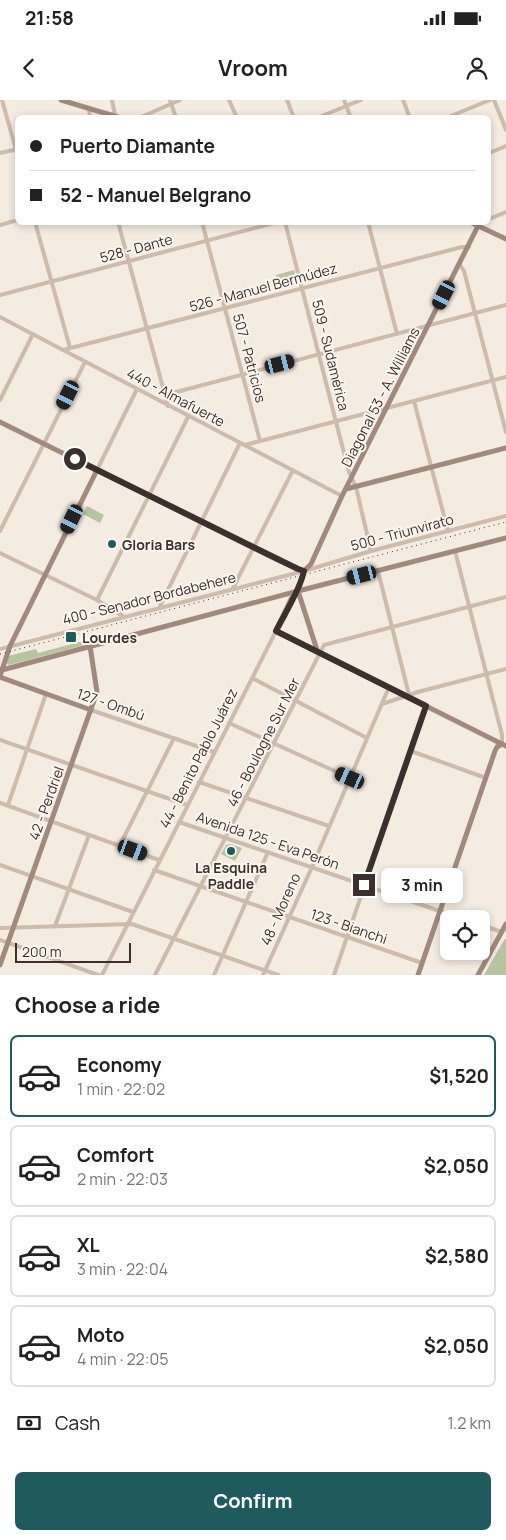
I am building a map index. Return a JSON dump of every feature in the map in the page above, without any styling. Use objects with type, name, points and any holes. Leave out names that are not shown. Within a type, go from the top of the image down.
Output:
[{"type":"street","points":[[2,100],[15,142]]},
{"type":"street","points":[[61,100],[114,115],[112,100]]},
{"type":"street","points":[[145,115],[170,102],[180,100]]},
{"type":"street","points":[[230,100],[236,115]]},
{"type":"street","points":[[287,100],[293,115]]},
{"type":"street","points":[[344,100],[350,115]]},
{"type":"street","points":[[324,115],[362,100]]},
{"type":"street","points":[[403,100],[409,115]]},
{"type":"street","points":[[454,115],[492,100],[506,130]]},
{"type":"street","points":[[170,102],[175,115]]},
{"type":"street","points":[[89,109],[90,115]]},
{"type":"street","points":[[491,152],[506,146]]},
{"type":"street","points":[[0,154],[15,150]]},
{"type":"street","points":[[491,218],[506,212]]},
{"type":"street","points":[[0,225],[15,221]]},
{"type":"street","points":[[36,225],[70,348]]},
{"type":"street","points":[[119,225],[168,406]]},
{"type":"street","name":"507 - Patricios","points":[[203,225],[260,441]]},
{"type":"street","name":"528 - Dante","points":[[0,295],[267,225]]},
{"type":"street","name":"509 - Sudamérica","points":[[286,225],[336,422],[356,487],[371,551]]},
{"type":"street","points":[[369,225],[398,334]]},
{"type":"street","name":"Diagonal 53 - A. Williams","points":[[302,579],[304,571],[311,564],[342,496],[479,225]]},
{"type":"street","points":[[482,225],[506,239]]},
{"type":"street","name":"526 - Manuel Bermúdez","points":[[63,350],[462,246],[468,247]]},
{"type":"street","points":[[460,265],[464,271],[476,313],[506,432]]},
{"type":"street","points":[[165,395],[506,306]]},
{"type":"street","name":"440 - Almafuerte","points":[[0,317],[342,496]]},
{"type":"street","points":[[0,400],[32,334]]},
{"type":"street","points":[[0,531],[85,362]]},
{"type":"street","points":[[160,606],[243,444],[336,422],[506,377]]},
{"type":"street","points":[[0,676],[10,646],[137,389]]},
{"type":"street","points":[[414,401],[448,531]]},
{"type":"street","points":[[97,600],[188,417]]},
{"type":"street","points":[[0,422],[304,571]]},
{"type":"street","points":[[346,489],[506,448]]},
{"type":"street","points":[[233,588],[293,470]]},
{"type":"street","name":"500 - Triunvirato","points":[[304,571],[371,551],[506,516]]},
{"type":"street","points":[[1,670],[506,538]]},
{"type":"street","points":[[455,551],[468,607],[505,743]]},
{"type":"street","points":[[0,553],[97,600],[123,616]]},
{"type":"street","name":"400 - Senador Bordabehere","points":[[0,648],[304,571]]},
{"type":"street","points":[[378,571],[407,695]]},
{"type":"street","name":"44 - Benito Pablo Juárez","points":[[100,975],[128,924],[292,599],[298,591],[302,579]]},
{"type":"street","points":[[298,591],[319,652]]},
{"type":"street","points":[[319,652],[327,644],[506,598]]},
{"type":"street","points":[[276,631],[505,743]]},
{"type":"street","name":"42 - Perdriel","points":[[0,965],[97,690],[90,646]]},
{"type":"street","name":"46 - Boulogne Sur Mer","points":[[155,975],[297,700],[319,652]]},
{"type":"street","points":[[382,704],[407,695],[506,669]]},
{"type":"street","name":"127 - Ombú","points":[[0,676],[91,710],[214,752]]},
{"type":"street","points":[[252,678],[367,738]]},
{"type":"street","name":"48 - Moreno","points":[[264,973],[312,867],[388,687]]},
{"type":"street","points":[[8,805],[46,694]]},
{"type":"street","points":[[334,975],[426,706]]},
{"type":"street","points":[[229,723],[350,778]]},
{"type":"street","points":[[120,845],[174,738]]},
{"type":"street","points":[[0,740],[187,805]]},
{"type":"street","points":[[441,910],[497,747],[505,743]]},
{"type":"street","points":[[411,751],[486,778]]},
{"type":"street","points":[[199,782],[329,826]]},
{"type":"street","points":[[0,802],[159,860]]},
{"type":"street","name":"Avenida 125 - Eva Perón","points":[[179,822],[440,911]]},
{"type":"street","points":[[55,926],[89,835]]},
{"type":"street","points":[[214,975],[268,852]]},
{"type":"street","points":[[0,865],[133,912]]},
{"type":"street","name":"123 - Bianchi","points":[[154,870],[202,885],[422,963]]},
{"type":"street","points":[[418,975],[440,914]]},
{"type":"street","points":[[0,928],[128,924],[222,955],[264,973],[278,975]]},
{"type":"street","points":[[478,975],[504,933],[506,924]]},
{"type":"street","points":[[490,928],[504,933]]},
{"type":"street","points":[[0,940],[100,975]]},
{"type":"green space","points":[[294,270],[297,280],[279,285],[276,275]]},
{"type":"green space","points":[[87,506],[104,515],[100,523],[83,514]]},
{"type":"green space","points":[[106,635],[108,639],[9,665],[6,663],[8,656],[36,649],[38,653]]},
{"type":"green space","name":"La Esquina Paddle","points":[[230,844],[242,848],[235,861],[221,854],[226,845]]},
{"type":"green space","points":[[506,939],[506,975],[484,975],[504,940]]},
{"type":"railway","points":[[0,654],[506,522]]},
{"type":"place","name":"Gloria Bars","points":[[112,544]]},
{"type":"place","name":"Lourdes","points":[[71,637]]},
{"type":"place","name":"La Esquina Paddle","points":[[231,851]]},
{"type":"route","points":[[75,459],[304,571],[298,591],[276,631],[426,706],[364,885]]}]
